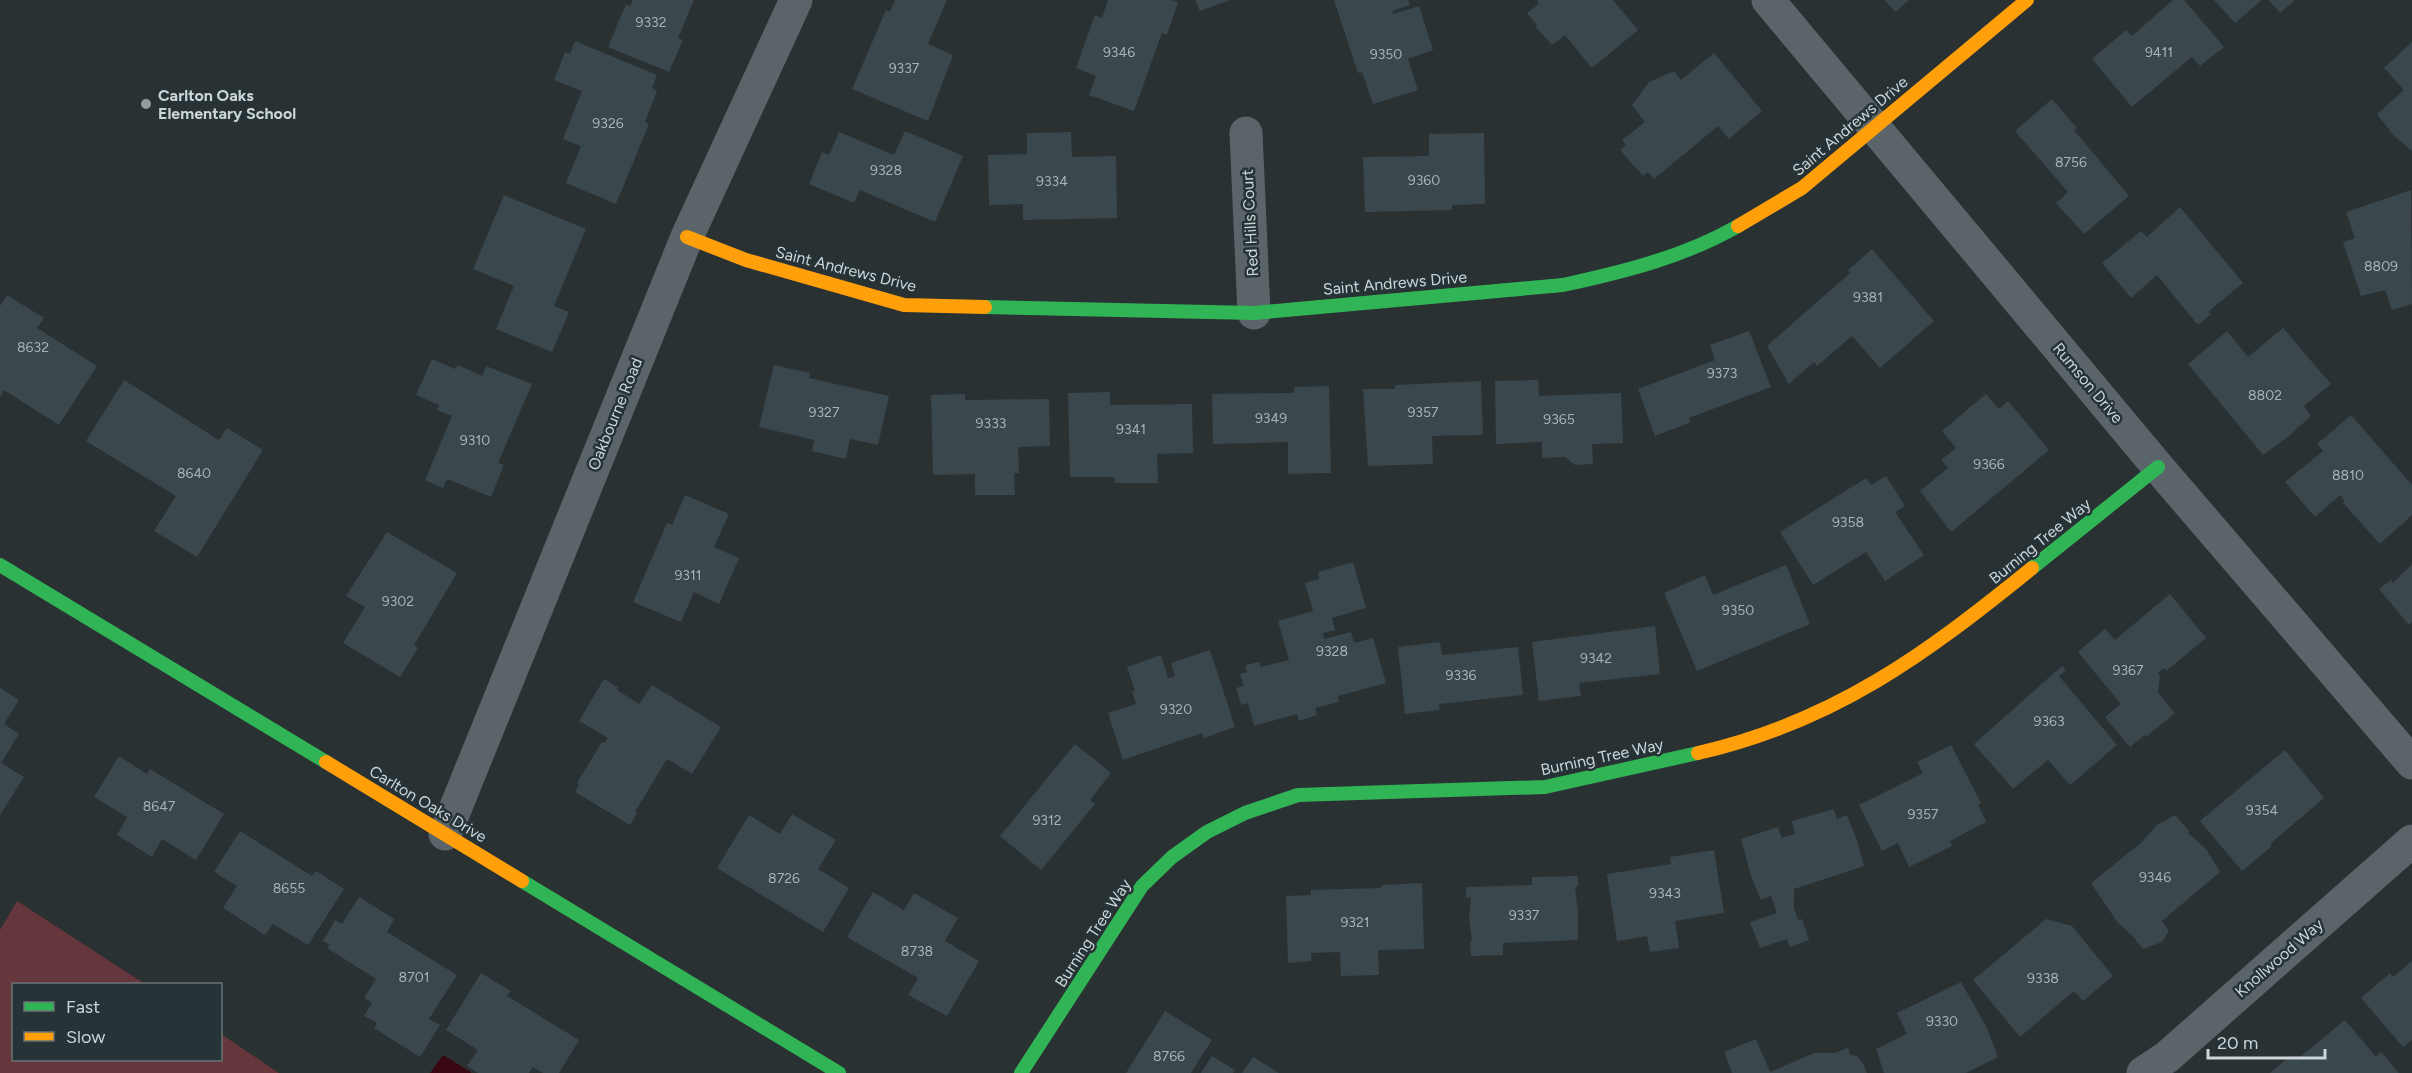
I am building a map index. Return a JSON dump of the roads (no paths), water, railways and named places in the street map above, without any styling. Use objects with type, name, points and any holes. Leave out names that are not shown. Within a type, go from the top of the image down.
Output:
[{"type":"street","name":"Oakbourne Road","points":[[445,834],[687,237],[796,0]]},
{"type":"street","name":"Rumson Drive","points":[[1768,0],[2158,467],[2412,763]]},
{"type":"street","name":"Saint Andrews Drive","points":[[687,237],[746,260],[904,305],[1254,313],[1563,285],[1640,267],[1677,255],[1720,236],[1762,213],[1802,188],[2026,0]]},
{"type":"street","name":"Red Hills Court","points":[[1246,133],[1254,313]]},
{"type":"street","name":"Burning Tree Way","points":[[1021,1073],[1142,886],[1172,857],[1208,832],[1245,813],[1298,795],[1545,787],[1732,745],[1782,728],[1858,692],[1917,657],[1957,629],[2158,467]]},
{"type":"street","name":"Carlton Oaks Drive","points":[[0,565],[839,1073]]},
{"type":"street","name":"Knollwood Way","points":[[2143,1073],[2167,1057],[2412,840]]},
{"type":"place","name":"Carlton Oaks Elementary School","points":[[146,104]]}]
